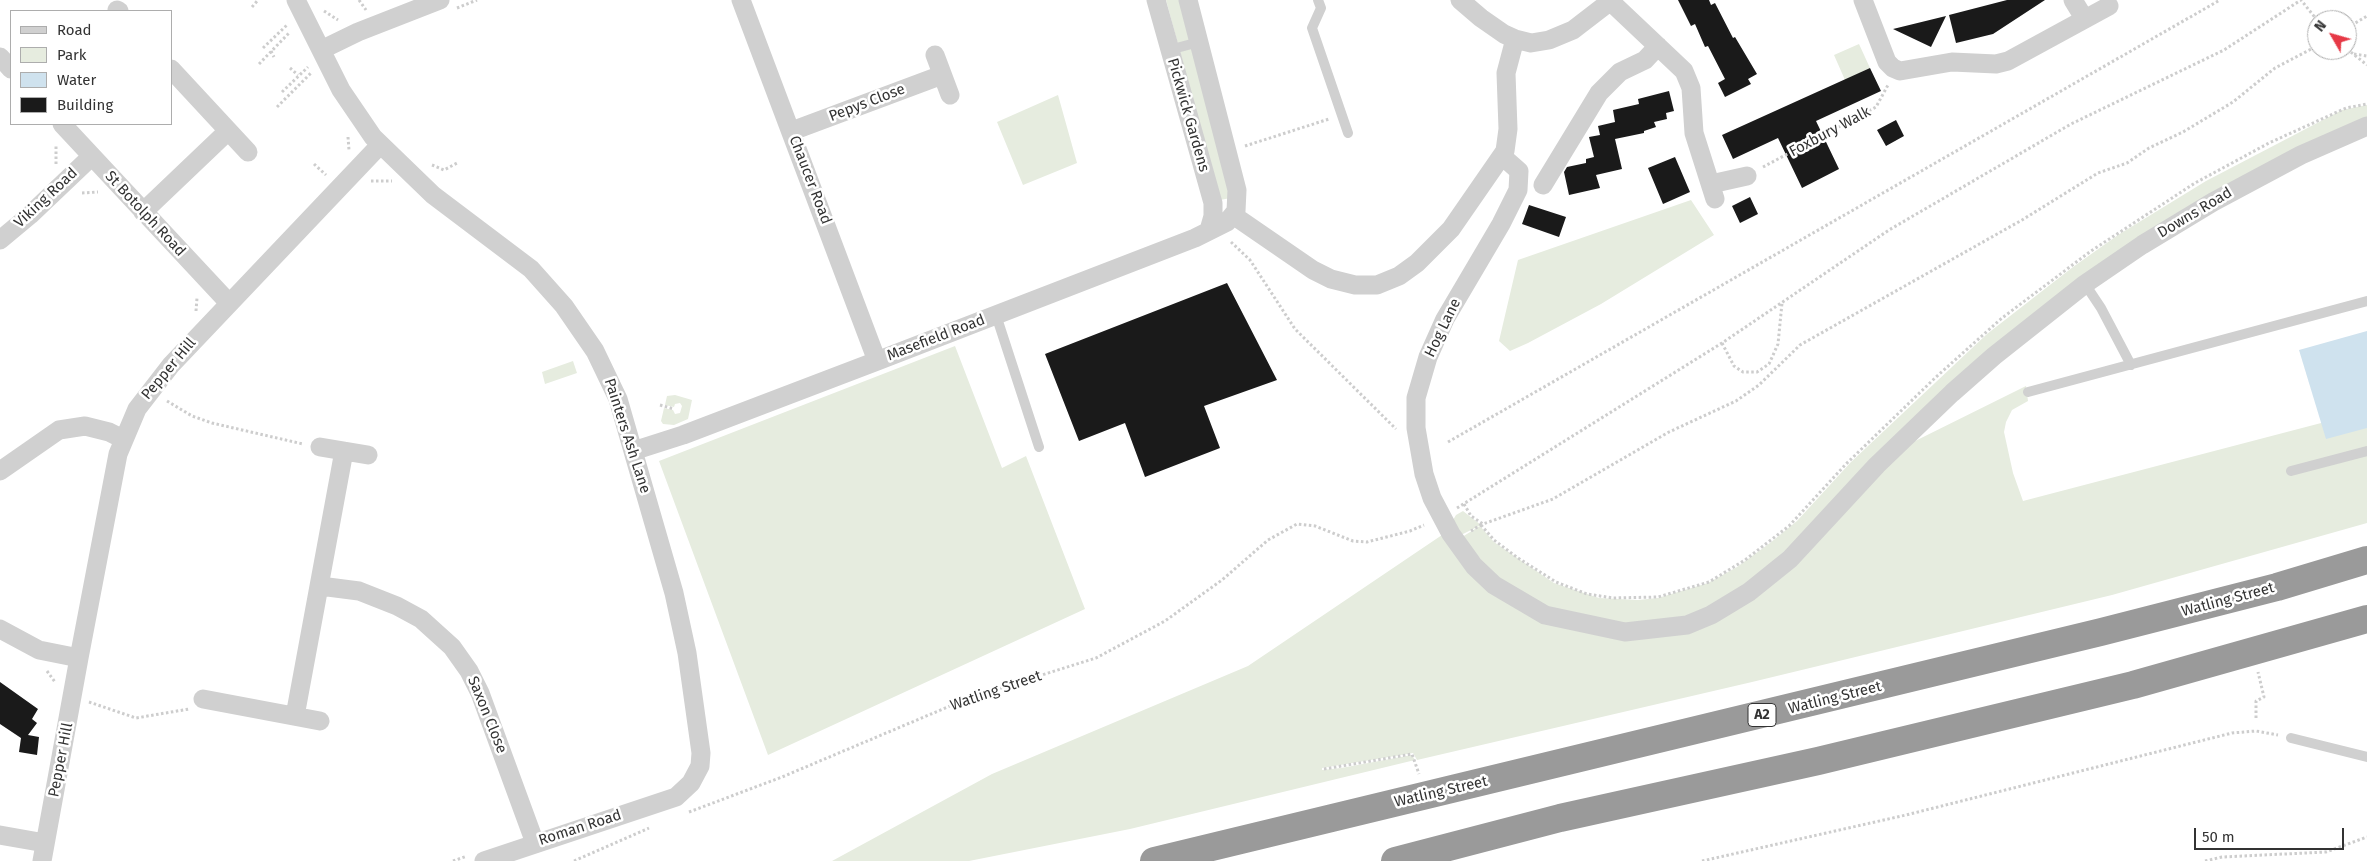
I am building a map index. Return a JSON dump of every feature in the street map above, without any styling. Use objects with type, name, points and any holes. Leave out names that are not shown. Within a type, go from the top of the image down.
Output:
[{"type":"highway","name":"Watling Street","points":[[1154,861],[2102,632],[2278,587],[2367,560]]},
{"type":"highway","points":[[1395,861],[1560,818],[1818,761],[2124,688],[2367,619]]},
{"type":"street","name":"Painters Ash Lane","points":[[296,0],[347,101],[380,145],[426,188],[523,262],[552,291],[578,326],[609,378],[618,400],[674,592],[687,653],[702,753],[696,775],[687,788],[676,797]]},
{"type":"street","name":"Chaucer Road","points":[[741,0],[792,131],[877,361]]},
{"type":"street","name":"Pickwick Gardens","points":[[1156,0],[1213,203],[1213,216],[1209,230]]},
{"type":"street","name":"Pickwick Gardens","points":[[1188,0],[1238,194],[1233,215]]},
{"type":"street","points":[[1460,0],[1487,23],[1514,39],[1536,43],[1558,37],[1581,25],[1611,1],[1681,68],[1689,82],[1694,133],[1713,191],[1746,176]]},
{"type":"street","points":[[1863,0],[1887,62],[1896,71],[1952,62],[1996,64],[2008,61],[2109,6]]},
{"type":"street","points":[[2073,0],[2084,18]]},
{"type":"street","points":[[321,50],[358,32],[446,5]]},
{"type":"street","points":[[1233,215],[1324,276],[1346,283],[1377,285],[1391,280],[1408,269],[1446,234],[1502,156],[1506,145],[1508,129],[1506,74],[1514,39]]},
{"type":"street","points":[[1543,185],[1599,93],[1620,72],[1644,60],[1658,46]]},
{"type":"street","points":[[935,55],[950,95]]},
{"type":"street","points":[[0,57],[10,68]]},
{"type":"street","points":[[172,70],[248,152]]},
{"type":"street","name":"Pepys Close","points":[[792,131],[942,75]]},
{"type":"street","name":"St Botolph Road","points":[[63,125],[229,303]]},
{"type":"street","name":"Downs Road","points":[[2036,322],[2085,284],[2142,245],[2235,190],[2301,155],[2367,126]]},
{"type":"street","points":[[143,212],[228,131]]},
{"type":"street","name":"Pepper Hill","points":[[44,852],[108,499],[123,439],[137,409],[159,378],[380,145]]},
{"type":"street","name":"Viking Road","points":[[0,240],[30,215],[92,156]]},
{"type":"street","name":"Hog Lane","points":[[1502,156],[1518,171],[1518,190],[1501,224],[1445,319],[1428,357],[1416,398],[1415,419],[1428,486],[1441,517],[1458,545],[1482,574],[1510,596],[1545,615],[1625,632],[1687,625],[1711,615],[1740,598],[1781,567],[1920,422],[1980,367],[2036,322]]},
{"type":"street","name":"Masefield Road","points":[[633,451],[683,435],[1195,238],[1225,224],[1233,215]]},
{"type":"street","points":[[0,471],[60,430],[85,426],[109,432],[123,439]]},
{"type":"street","points":[[320,447],[368,455]]},
{"type":"street","points":[[295,716],[344,451]]},
{"type":"street","name":"Saxon Close","points":[[320,586],[359,591],[397,606],[421,619],[452,647],[469,671],[480,693],[535,843]]},
{"type":"street","points":[[0,628],[35,649],[79,658]]},
{"type":"street","points":[[203,699],[320,722]]},
{"type":"street","name":"Roman Road","points":[[477,858],[535,843],[676,797]]},
{"type":"street","points":[[0,835],[44,852]]},
{"type":"lane","points":[[1318,0],[1321,8],[1312,28],[1348,133]]},
{"type":"lane","points":[[1169,50],[1199,42]]},
{"type":"lane","points":[[2085,284],[2101,308],[2131,366]]},
{"type":"lane","points":[[2028,392],[2131,366],[2367,301]]},
{"type":"lane","points":[[996,315],[1040,447]]},
{"type":"lane","points":[[2291,471],[2367,450]]},
{"type":"lane","points":[[2291,738],[2367,758]]},
{"type":"path","points":[[252,7],[258,0]]},
{"type":"path","points":[[446,5],[477,0]]},
{"type":"path","points":[[1448,442],[2220,0]]},
{"type":"path","points":[[2300,0],[2308,10]]},
{"type":"path","name":"Watling Street","points":[[681,815],[782,777],[970,698],[1096,658],[1164,620],[1222,580],[1268,540],[1297,524],[1315,526],[1359,542],[1378,540],[1401,534],[1441,517],[1722,343],[1905,220],[2071,124],[2224,50],[2300,0]]},
{"type":"path","points":[[282,17],[294,40]]},
{"type":"path","points":[[262,48],[287,25]]},
{"type":"path","points":[[259,64],[290,32]]},
{"type":"path","points":[[271,51],[274,57]]},
{"type":"path","points":[[1464,504],[1471,516],[1483,524],[1553,499],[1669,432],[1736,400],[1759,385],[1800,345],[2047,206],[2098,173],[2127,164],[2149,148],[2183,132],[2233,102],[2275,68],[2307,51]]},
{"type":"path","points":[[2357,57],[2367,65]]},
{"type":"path","points":[[277,108],[312,74],[303,58]]},
{"type":"path","points":[[282,92],[308,67]]},
{"type":"path","points":[[290,68],[298,75]]},
{"type":"path","name":"Foxbury Walk","points":[[1746,176],[1876,107],[1896,71]]},
{"type":"path","points":[[1481,525],[1494,540],[1518,558],[1556,582],[1587,594],[1613,598],[1651,597],[1677,593],[1709,582],[1745,560],[1789,526],[1846,464],[1936,377],[2002,318],[2091,251],[2195,183],[2262,147],[2346,108],[2367,104]]},
{"type":"path","points":[[1227,151],[1342,115]]},
{"type":"path","points":[[348,133],[350,152]]},
{"type":"path","points":[[432,165],[444,170],[459,162]]},
{"type":"path","points":[[314,164],[329,179]]},
{"type":"path","points":[[367,182],[397,183]]},
{"type":"path","points":[[77,193],[107,191]]},
{"type":"path","points":[[1209,230],[1227,238],[1250,260],[1295,330],[1398,431]]},
{"type":"path","points":[[195,318],[198,293],[208,282]]},
{"type":"path","points":[[1722,343],[1734,366],[1743,372],[1757,372],[1769,364],[1778,344],[1782,302]]},
{"type":"path","points":[[161,396],[185,412],[212,423],[320,447]]},
{"type":"path","points":[[660,405],[674,409]]},
{"type":"path","points":[[2253,652],[2264,697],[2256,701],[2256,718]]},
{"type":"path","points":[[43,666],[58,688]]},
{"type":"path","points":[[84,710],[86,701],[129,717],[146,718],[177,709],[201,709],[203,699]]},
{"type":"path","points":[[1702,861],[1906,815],[2232,733],[2256,731],[2291,738]]},
{"type":"path","points":[[1324,769],[1413,754],[1425,796]]},
{"type":"path","points":[[574,861],[654,826]]},
{"type":"path","points":[[2205,861],[2222,857],[2326,852],[2367,837]]},
{"type":"path","points":[[453,861],[477,858]]},
{"type":"green space","points":[[1166,0],[1183,0],[1236,197],[1220,200]]},
{"type":"green space","points":[[1859,44],[1870,68],[1845,80],[1834,55]]},
{"type":"green space","points":[[1058,95],[1077,163],[1023,185],[997,122]]},
{"type":"green space","points":[[2367,105],[2367,118],[2081,279],[1797,545],[1711,609],[1652,625],[1571,619],[1497,579],[1462,537],[1480,526],[1494,542],[1554,583],[1599,598],[1638,600],[1658,598],[1708,583],[1737,567],[1797,521],[1851,462],[1987,334],[2073,267],[2118,235],[2206,181],[2342,110]]},
{"type":"green space","points":[[1691,200],[1714,235],[1601,304],[1528,343],[1510,351],[1499,341],[1518,260]]},
{"type":"green space","points":[[955,346],[1002,468],[1026,456],[1085,609],[768,755],[659,461]]},
{"type":"green space","points":[[573,361],[577,373],[545,384],[542,372]]},
{"type":"green space","points":[[2026,386],[2028,401],[2012,410],[2006,422],[2004,432],[2013,473],[2023,501],[2367,411],[2367,523],[2112,595],[1752,682],[1417,760],[1413,753],[1322,768],[1322,770],[1341,768],[1412,755],[1415,760],[1130,829],[969,861],[832,861],[992,774],[1248,666],[1442,535],[1468,569],[1565,625],[1702,625],[1899,449]]},
{"type":"green space","points":[[675,395],[692,400],[688,419],[674,425],[663,424],[661,421],[664,408],[673,410],[675,414],[680,413],[682,406],[680,403],[675,404],[674,407],[665,405],[667,396]]},
{"type":"green space","points":[[1463,511],[1481,525],[1461,535],[1453,520],[1456,515]]},
{"type":"water","points":[[2367,331],[2367,428],[2326,439],[2299,350]]},
{"type":"building","points":[[1678,0],[1709,0],[1711,5],[1715,3],[1733,38],[1735,37],[1757,74],[1748,79],[1751,84],[1725,97],[1718,83],[1725,79],[1708,46],[1705,47],[1695,24],[1691,26]]},
{"type":"building","points":[[2007,0],[2045,0],[1993,34],[1956,43],[1949,15]]},
{"type":"building","points":[[1946,16],[1931,47],[1893,29]]},
{"type":"building","points":[[1870,68],[1881,91],[1816,121],[1839,169],[1802,188],[1778,138],[1733,159],[1722,135]]},
{"type":"building","points":[[1669,91],[1674,111],[1666,113],[1667,119],[1654,122],[1656,127],[1644,131],[1644,133],[1615,139],[1622,169],[1596,175],[1600,188],[1569,195],[1564,172],[1567,167],[1586,163],[1586,159],[1594,157],[1589,137],[1600,135],[1598,126],[1615,122],[1613,110],[1639,104],[1638,99]]},
{"type":"building","points":[[1896,120],[1904,136],[1886,146],[1877,130]]},
{"type":"building","points":[[1675,157],[1690,192],[1663,204],[1648,168]]},
{"type":"building","points":[[1750,197],[1758,214],[1740,223],[1732,206]]},
{"type":"building","points":[[1529,205],[1566,217],[1559,237],[1522,224]]},
{"type":"building","points":[[1227,283],[1277,380],[1204,406],[1220,448],[1145,477],[1125,423],[1079,441],[1045,354]]},
{"type":"building","points":[[0,682],[38,709],[32,719],[37,723],[28,735],[39,737],[37,755],[19,752],[21,738],[0,724]]}]
